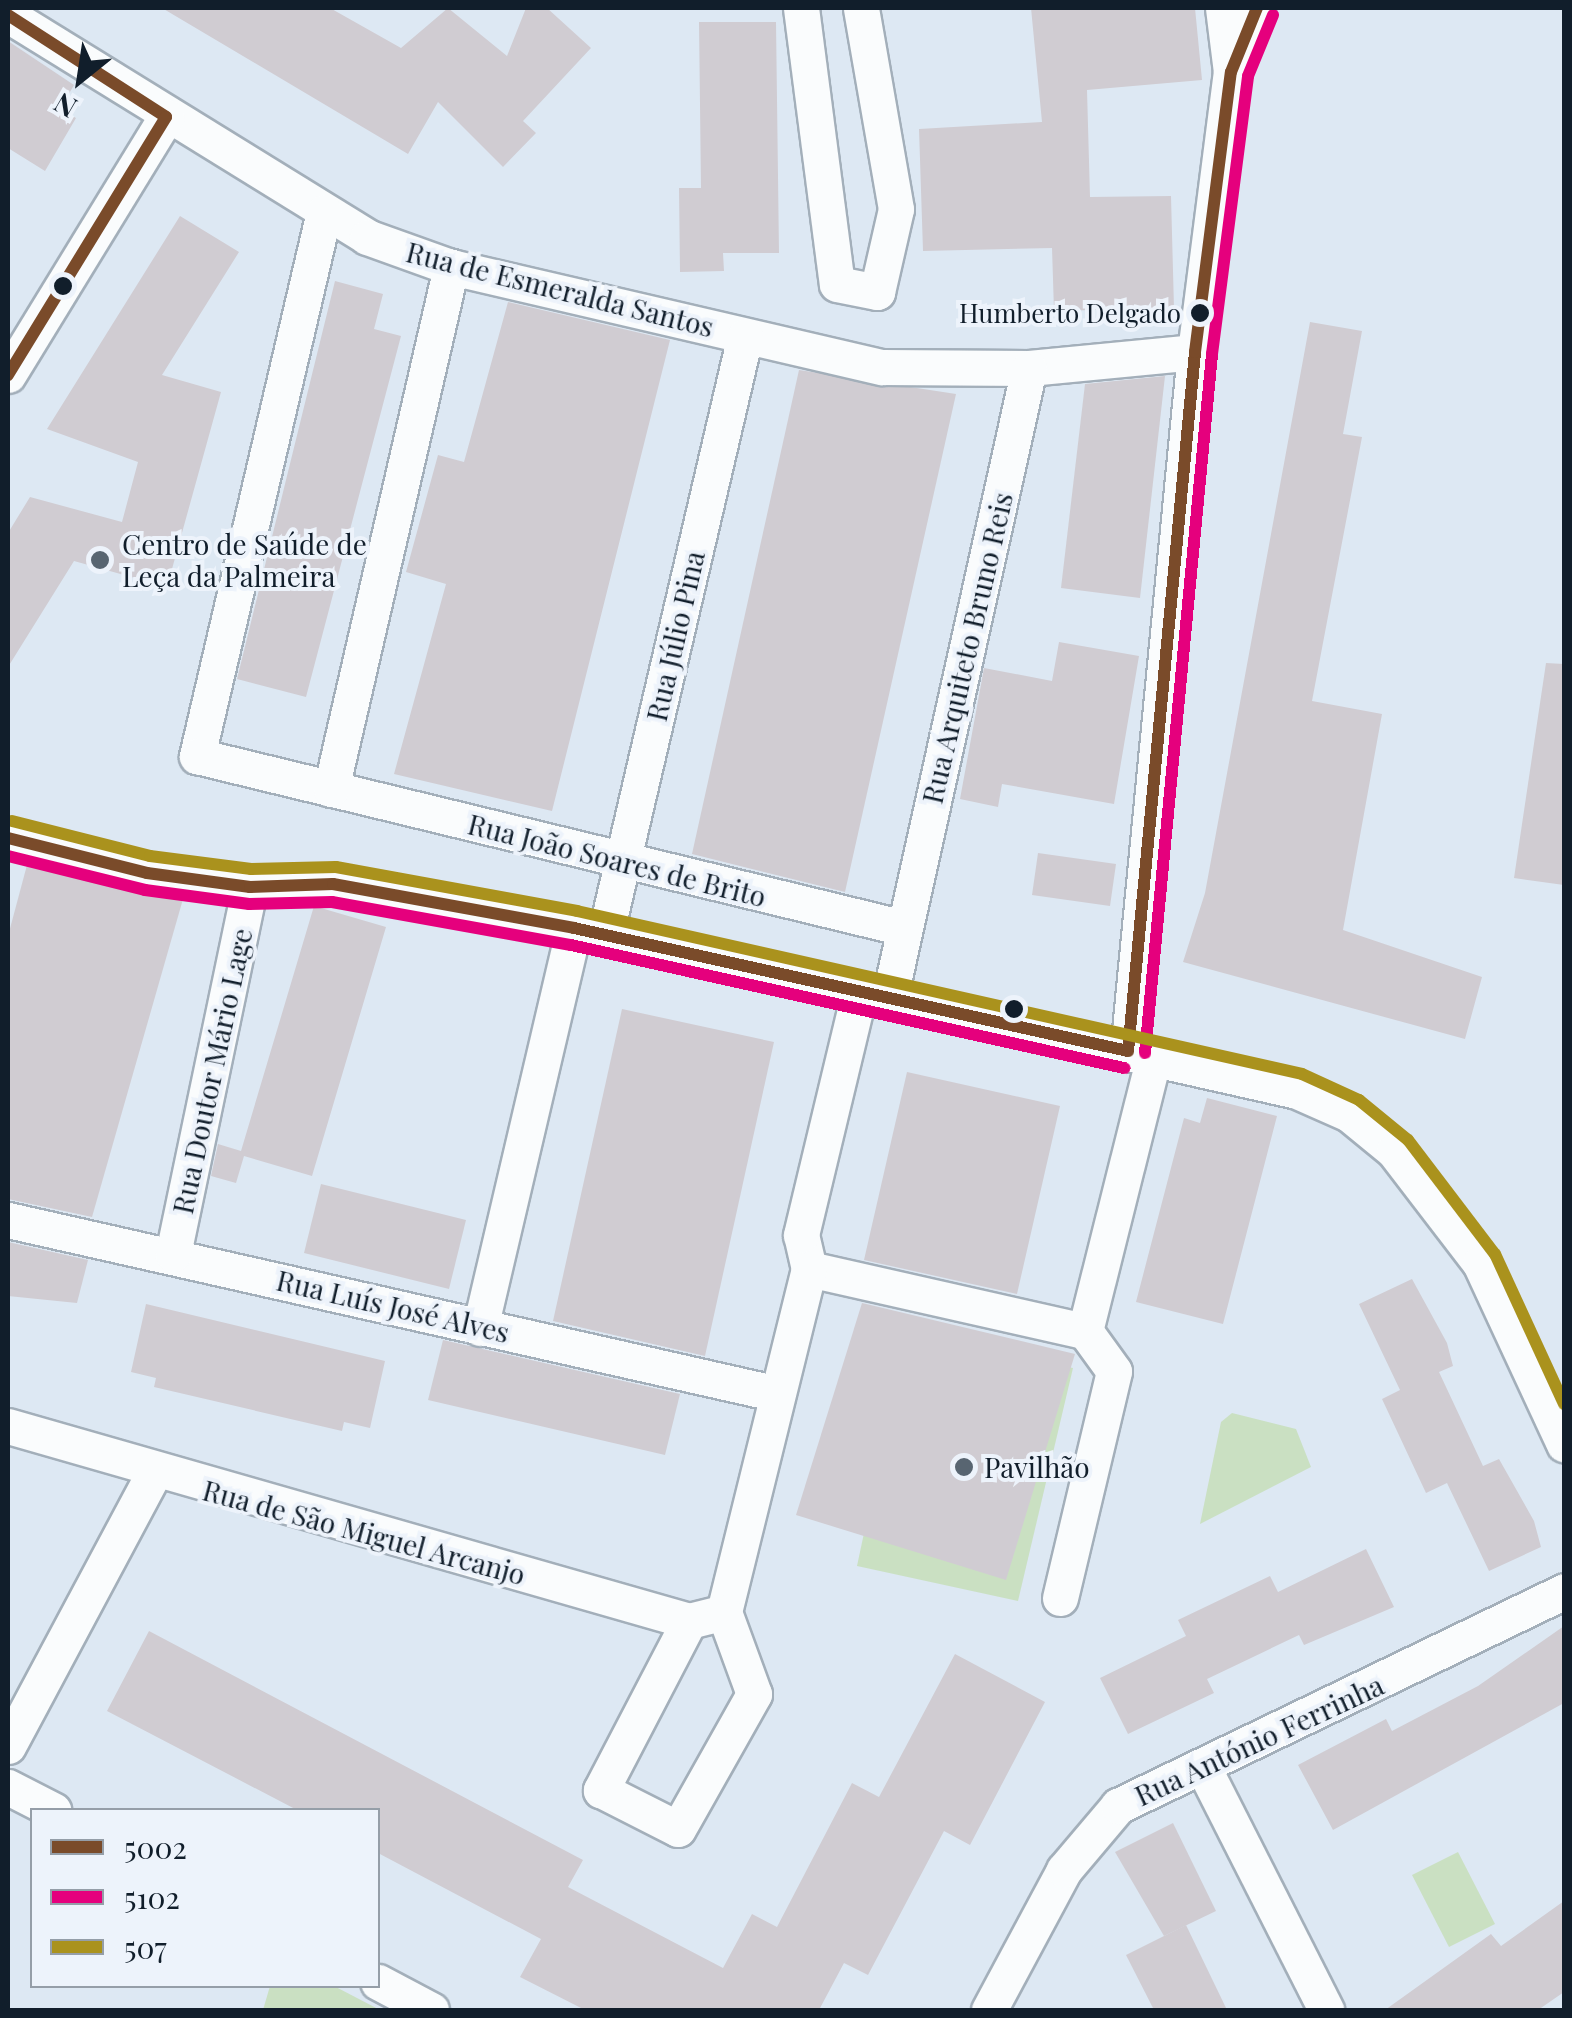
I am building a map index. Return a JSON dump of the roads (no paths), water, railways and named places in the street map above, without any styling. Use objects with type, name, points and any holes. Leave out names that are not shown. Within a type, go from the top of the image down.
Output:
[{"type":"street","points":[[800,8],[837,284],[876,292],[896,209],[861,8]]},
{"type":"street","points":[[1223,8],[1231,72]]},
{"type":"street","points":[[1085,1331],[1141,1054],[1195,352],[1231,72],[1256,8]]},
{"type":"street","name":"Rua de Esmeralda Santos","points":[[8,15],[324,212],[451,266],[882,367],[1030,368],[1195,352]]},
{"type":"street","points":[[8,375],[166,117]]},
{"type":"street","points":[[324,212],[197,756],[331,790],[451,266]]},
{"type":"street","name":"Rua Júlio Pina","points":[[480,1328],[590,932],[623,862],[744,336]]},
{"type":"street","name":"Rua Arquiteto Bruno Reis","points":[[874,996],[904,928],[1030,368]]},
{"type":"street","name":"Rua João Soares de Brito","points":[[331,790],[904,928]]},
{"type":"street","points":[[8,838],[147,873],[250,887],[333,884],[590,932],[1298,1091],[1348,1114],[1394,1151],[1480,1263],[1564,1444]]},
{"type":"street","name":"Rua Doutor Mário Lage","points":[[173,1254],[250,887]]},
{"type":"street","points":[[688,1621],[601,1790],[678,1829],[754,1694],[724,1612],[809,1269],[802,1235],[874,996]]},
{"type":"street","name":"Rua Luís José Alves","points":[[8,1220],[173,1254],[778,1394]]},
{"type":"street","points":[[809,1269],[1085,1331],[1114,1370],[1060,1598]]},
{"type":"street","name":"Rua de São Miguel Arcanjo","points":[[8,1426],[153,1474],[688,1621],[724,1612]]},
{"type":"street","points":[[8,1746],[153,1474]]},
{"type":"street","name":"Rua António Ferrinha","points":[[989,2010],[1064,1870],[1118,1806],[1205,1770],[1564,1592]]},
{"type":"street","points":[[1205,1770],[1326,2010]]},
{"type":"street","points":[[8,1786],[49,1808]]},
{"type":"street","points":[[380,1983],[431,2010]]},
{"type":"place","name":"Humberto Delgado","points":[[1200,313]]},
{"type":"place","name":"Centro de Saúde de Leça da Palmeira","points":[[100,560]]},
{"type":"place","name":"Pavilhão","points":[[964,1467]]}]
